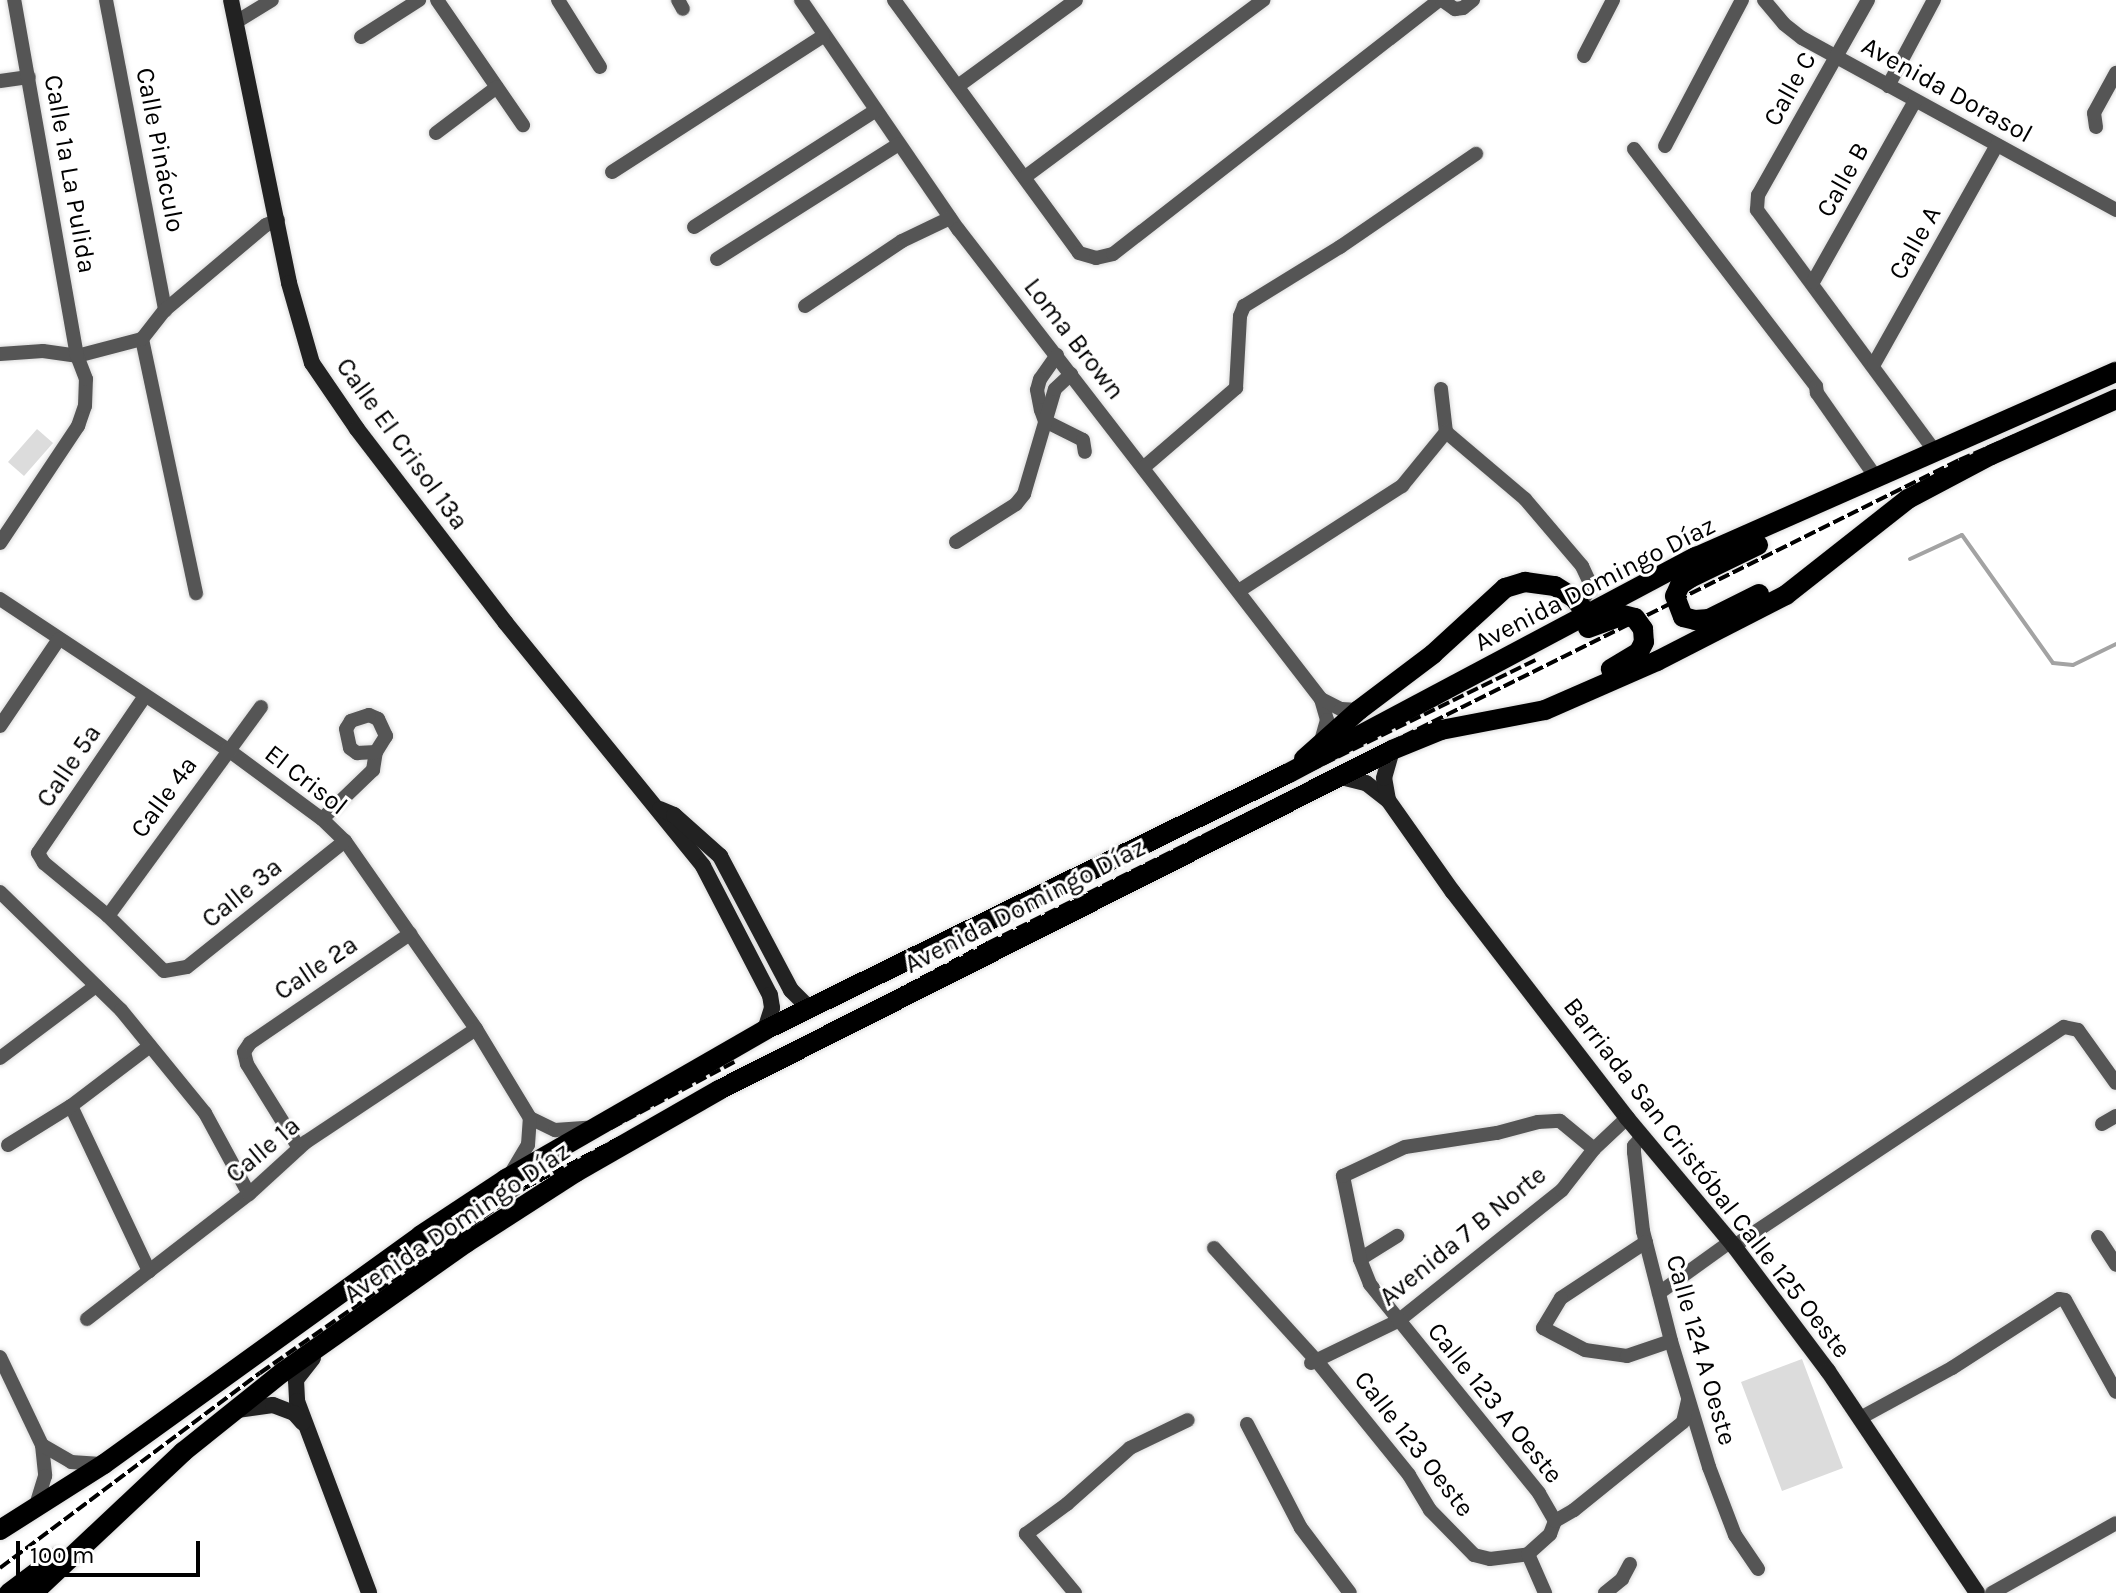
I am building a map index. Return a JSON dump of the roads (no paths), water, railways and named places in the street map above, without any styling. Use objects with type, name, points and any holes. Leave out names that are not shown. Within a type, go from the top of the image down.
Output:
[{"type":"main road","name":"Avenida Domingo Díaz","points":[[0,1530],[104,1464],[506,1179],[765,1030],[1289,773],[1448,690],[1583,609],[2116,372]]},
{"type":"main road","name":"Avenida Domingo Díaz","points":[[33,1593],[95,1538],[159,1474],[233,1411],[466,1243],[576,1172],[719,1090],[1392,750],[1441,730],[1545,710],[1657,661],[1786,595],[1908,499],[1991,455],[2116,399]]},
{"type":"main road","points":[[1792,517],[1759,544],[1680,585],[1675,596],[1683,617],[1709,619],[1842,549]]},
{"type":"main road","points":[[1289,773],[1321,741],[1433,654],[1505,588],[1525,582],[1547,584],[1561,589],[1583,609]]},
{"type":"main road","points":[[1448,690],[1536,654],[1609,618],[1623,615],[1635,618],[1643,629],[1644,642],[1629,661],[1498,719]]},
{"type":"main road","points":[[0,1544],[36,1506]]},
{"type":"main road","points":[[9,1593],[61,1554],[95,1538]]},
{"type":"street","name":"Calle 1a La Pulida","points":[[14,0],[77,356]]},
{"type":"street","name":"Calle Pináculo","points":[[106,0],[165,310]]},
{"type":"street","name":"Calle El Crisol 13a","points":[[231,0],[299,325],[312,363],[333,396],[505,622],[712,879],[770,995],[772,1008],[765,1030]]},
{"type":"street","points":[[236,22],[272,0]]},
{"type":"street","points":[[361,37],[419,0]]},
{"type":"street","points":[[437,0],[523,125]]},
{"type":"street","points":[[558,0],[600,67]]},
{"type":"street","name":"Loma Brown","points":[[801,0],[950,218],[1240,590],[1321,699]]},
{"type":"street","points":[[894,0],[1079,253],[1096,258],[1113,254],[1441,0],[1455,9],[1463,8],[1473,0]]},
{"type":"street","points":[[958,86],[1076,0]]},
{"type":"street","points":[[1025,177],[1263,0]]},
{"type":"street","points":[[1584,56],[1613,0]]},
{"type":"street","points":[[1665,146],[1742,0]]},
{"type":"street","name":"Avenida Dorasol","points":[[1764,0],[1784,24],[1834,57],[2116,210]]},
{"type":"street","name":"Calle C","points":[[1813,282],[1760,219],[1756,202],[1868,0]]},
{"type":"street","points":[[1888,86],[1934,0]]},
{"type":"street","points":[[612,172],[823,36]]},
{"type":"street","points":[[2096,127],[2094,113],[2116,73]]},
{"type":"street","points":[[0,81],[29,77]]},
{"type":"street","points":[[436,133],[497,87]]},
{"type":"street","name":"Calle B","points":[[1813,282],[1915,101]]},
{"type":"street","points":[[694,227],[876,110]]},
{"type":"street","points":[[717,259],[899,144]]},
{"type":"street","name":"Calle A","points":[[1874,364],[1997,145]]},
{"type":"street","points":[[1634,149],[1816,386],[1822,387],[1881,477]]},
{"type":"street","points":[[1143,468],[1228,399],[1236,388],[1240,316],[1244,306],[1340,247],[1476,154]]},
{"type":"street","points":[[805,306],[902,241],[950,218]]},
{"type":"street","points":[[0,354],[43,351],[77,356],[142,339],[165,310],[266,225],[278,220]]},
{"type":"street","points":[[1813,282],[1935,451]]},
{"type":"street","points":[[142,339],[196,593]]},
{"type":"street","points":[[1057,355],[1040,379],[1037,390],[1045,421],[1083,440],[1085,452]]},
{"type":"street","points":[[0,543],[78,426],[85,406],[86,379],[77,356]]},
{"type":"street","points":[[956,542],[1016,504],[1024,494],[1055,389],[1071,374]]},
{"type":"street","points":[[1441,389],[1446,432],[1525,499],[1582,566],[1592,587],[1583,609]]},
{"type":"street","points":[[1240,590],[1402,486],[1446,432]]},
{"type":"street","name":"El Crisol","points":[[0,599],[227,749],[322,819],[345,841],[476,1029],[530,1118]]},
{"type":"street","points":[[0,726],[59,639]]},
{"type":"street","name":"Calle 5a","points":[[108,916],[44,863],[38,853],[145,696]]},
{"type":"street","points":[[1321,699],[1341,709],[1359,710]]},
{"type":"street","points":[[1321,699],[1327,720],[1321,741]]},
{"type":"street","name":"Calle 4a","points":[[108,916],[227,749],[261,707]]},
{"type":"street","points":[[1388,800],[1384,778],[1392,750]]},
{"type":"street","points":[[322,819],[373,770],[376,752]]},
{"type":"street","name":"Barriada San Cristóbal Calle 125 Oeste","points":[[1337,776],[1366,783],[1388,800],[1453,892],[1642,1137],[1732,1244],[1862,1417],[1977,1593]]},
{"type":"street","name":"Calle El Crisol 13a","points":[[655,807],[674,815],[710,843],[727,866],[791,990],[808,1007]]},
{"type":"street","name":"Calle 3a","points":[[108,916],[164,971],[187,967],[345,841]]},
{"type":"street","points":[[0,892],[96,986],[150,1046],[205,1113],[249,1194]]},
{"type":"street","points":[[745,941],[761,932]]},
{"type":"street","name":"Calle 2a","points":[[299,1148],[247,1064],[244,1052],[250,1043],[410,934]]},
{"type":"street","points":[[0,1058],[96,986]]},
{"type":"street","points":[[1659,1293],[2064,1027],[2078,1030],[2116,1083]]},
{"type":"street","name":"Calle 1a","points":[[87,1319],[249,1194],[299,1148],[476,1029]]},
{"type":"street","points":[[8,1145],[71,1106],[150,1046]]},
{"type":"street","points":[[71,1106],[149,1271]]},
{"type":"street","points":[[2102,1124],[2116,1116]]},
{"type":"street","points":[[506,1179],[528,1145],[530,1118],[555,1130],[582,1130],[595,1126]]},
{"type":"street","name":"Avenida 7 B Norte","points":[[1312,1362],[1398,1321],[1562,1190],[1594,1149],[1627,1118]]},
{"type":"street","name":"Calle 123 A Oeste","points":[[1528,1554],[1550,1534],[1555,1521],[1539,1493],[1370,1284],[1360,1259],[1343,1176],[1405,1147],[1497,1133],[1538,1122],[1560,1121],[1594,1149]]},
{"type":"street","name":"Calle 124 A Oeste","points":[[1642,1137],[1634,1152],[1646,1242],[1671,1341],[1709,1467],[1735,1535],[1758,1569]]},
{"type":"street","points":[[1360,1259],[1397,1236]]},
{"type":"street","points":[[2098,1237],[2116,1265]]},
{"type":"street","points":[[1646,1242],[1561,1298],[1543,1328],[1585,1350],[1627,1356],[1671,1341]]},
{"type":"street","points":[[1214,1248],[1312,1362]]},
{"type":"street","points":[[1862,1417],[1952,1368],[2059,1299],[2065,1300],[2116,1392]]},
{"type":"street","points":[[328,1343],[300,1371],[295,1392],[304,1424],[369,1593]]},
{"type":"street","points":[[0,1357],[42,1445],[45,1476],[36,1506]]},
{"type":"street","name":"Calle 123 Oeste","points":[[1312,1362],[1409,1475],[1430,1510],[1474,1555],[1490,1559],[1528,1554]]},
{"type":"street","points":[[1555,1521],[1574,1510],[1683,1422],[1689,1398]]},
{"type":"street","points":[[233,1411],[273,1405],[294,1413],[304,1424]]},
{"type":"street","points":[[1075,1593],[1026,1534],[1067,1504],[1130,1448],[1188,1420]]},
{"type":"street","points":[[1247,1424],[1301,1528],[1350,1593]]},
{"type":"street","points":[[42,1445],[71,1462],[104,1464]]},
{"type":"street","points":[[1992,1593],[2116,1523]]},
{"type":"street","points":[[1528,1554],[1545,1593]]},
{"type":"street","points":[[1605,1593],[1622,1579],[1630,1564]]},
{"type":"waterway","points":[[1910,559],[1962,535],[2053,663],[2073,665],[2116,644]]},
{"type":"railway","points":[[0,1568],[260,1373],[525,1188],[988,943],[1959,460],[2116,392]]},
{"type":"railway","points":[[1266,792],[1535,660]]},
{"type":"railway","points":[[611,1128],[738,1060]]}]
